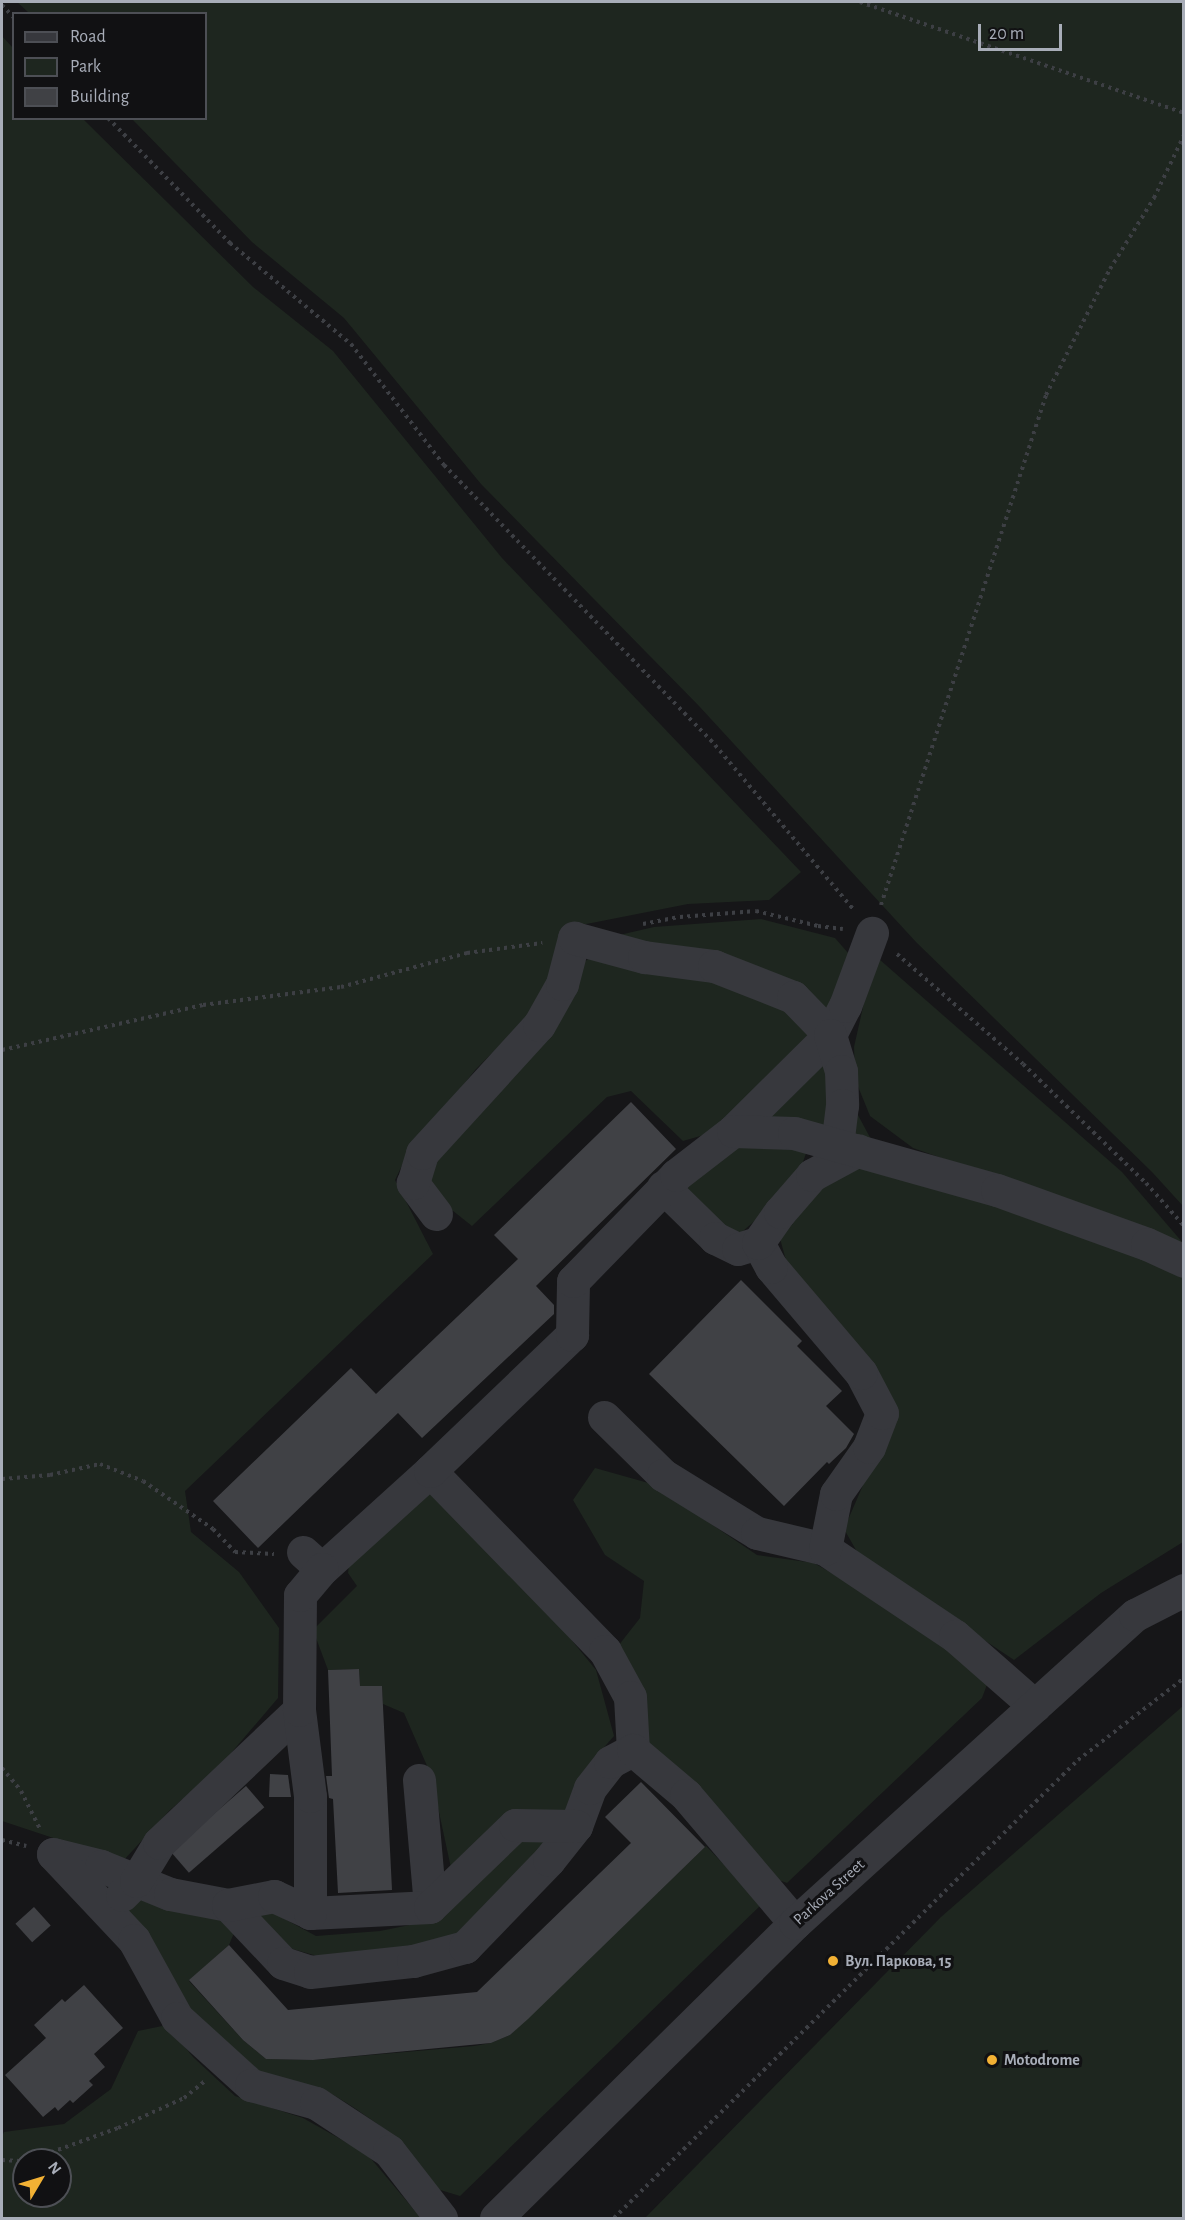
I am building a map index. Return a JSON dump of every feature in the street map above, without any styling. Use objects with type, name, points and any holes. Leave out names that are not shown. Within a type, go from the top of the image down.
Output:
[{"type":"street","points":[[310,1913],[310,1796],[299,1710],[300,1595],[312,1561],[430,1471],[572,1335],[573,1281],[663,1187],[733,1131],[830,1035],[844,1006],[872,933]]},
{"type":"street","points":[[436,1214],[412,1183],[422,1153],[539,1025],[562,984],[574,938],[644,957],[714,966],[793,997],[830,1035],[841,1071],[847,1147]]},
{"type":"street","points":[[733,1131],[794,1133],[997,1190],[1147,1244],[1184,1261]]},
{"type":"street","points":[[663,1187],[715,1238],[738,1249],[758,1243],[780,1212],[813,1175],[847,1147]]},
{"type":"street","points":[[758,1243],[771,1267],[861,1373],[882,1413],[868,1447],[836,1494],[825,1549]]},
{"type":"street","points":[[604,1417],[663,1475],[757,1533],[825,1549],[955,1636],[1035,1706]]},
{"type":"street","points":[[430,1471],[605,1651],[630,1697],[633,1750],[686,1795],[795,1923]]},
{"type":"street","name":"Parkova Street","points":[[496,2218],[795,1923],[1135,1615],[1184,1590]]},
{"type":"street","points":[[115,1920],[121,1896],[136,1881],[159,1843],[299,1710]]},
{"type":"street","points":[[228,1905],[284,1963],[310,1972],[413,1961],[465,1947],[549,1860],[576,1826],[590,1788],[610,1762],[633,1750]]},
{"type":"street","points":[[419,1780],[430,1907]]},
{"type":"street","points":[[53,1854],[101,1866],[170,1894],[228,1905],[274,1896],[310,1913],[430,1907],[515,1825],[576,1826]]},
{"type":"street","points":[[53,1854],[134,1940],[177,2018],[251,2085],[316,2103],[389,2151],[441,2218]]},
{"type":"path","points":[[860,2],[1184,113]]},
{"type":"path","points":[[110,120],[230,243],[351,344],[444,465],[715,745],[872,933],[1023,1064],[1146,1183],[1184,1226]]},
{"type":"path","points":[[872,933],[1046,395],[1110,268],[1154,198],[1184,135]]},
{"type":"path","points":[[633,927],[680,917],[756,911],[818,927],[872,933]]},
{"type":"path","points":[[2,1050],[203,1005],[340,987],[467,953],[574,938]]},
{"type":"path","points":[[2,1479],[50,1475],[100,1464],[143,1481],[213,1529],[235,1552],[312,1561]]},
{"type":"path","points":[[614,2218],[920,1913],[1078,1760],[1184,1678]]},
{"type":"path","points":[[2,1768],[21,1791],[53,1854]]},
{"type":"path","points":[[63,2148],[118,2128],[184,2098],[228,2064]]},
{"type":"green space","points":[[17,2],[1183,2],[1183,1206],[1152,1172],[916,942],[699,706],[481,484],[344,318],[252,242],[133,120],[207,120],[207,12],[28,12]]},
{"type":"green space","points":[[2,36],[12,47],[12,120],[84,120],[253,287],[333,351],[502,558],[801,872],[769,900],[688,904],[561,929],[553,971],[524,1021],[476,1069],[407,1155],[395,1180],[433,1254],[185,1491],[191,1532],[239,1572],[279,1628],[278,1698],[220,1766],[169,1811],[123,1861],[2,1821]]},
{"type":"green space","points":[[761,919],[835,938],[849,954],[835,1012],[615,936],[654,927]]},
{"type":"green space","points":[[591,957],[770,994],[816,1032],[728,1128],[683,1141],[631,1091],[607,1097],[472,1226],[433,1195],[429,1171],[580,965]]},
{"type":"green space","points":[[879,959],[1122,1172],[1183,1243],[913,1148],[870,1116],[855,1079],[854,1047],[870,976]]},
{"type":"green space","points":[[823,1050],[873,1143],[753,1121]]},
{"type":"green space","points":[[737,1138],[809,1145],[799,1173],[767,1210],[735,1238],[682,1185]]},
{"type":"green space","points":[[880,1162],[1183,1271],[1183,1542],[1101,1593],[1014,1660],[860,1557],[844,1529],[883,1439],[787,1264],[778,1231],[802,1198],[848,1166]]},
{"type":"green space","points":[[595,1468],[652,1484],[757,1555],[814,1563],[948,1640],[988,1682],[982,1698],[787,1883],[770,1877],[645,1741],[615,1650],[640,1618],[644,1581],[605,1555],[573,1500]]},
{"type":"green space","points":[[432,1492],[565,1632],[596,1670],[614,1736],[585,1769],[565,1812],[451,1868],[431,1775],[404,1713],[383,1704],[382,1686],[360,1686],[359,1669],[328,1670],[313,1630],[357,1586],[348,1573],[350,1555]]},
{"type":"green space","name":"Motodrome","points":[[1183,1706],[1183,2218],[645,2218],[941,1917]]},
{"type":"green space","points":[[526,1835],[548,1840],[465,1932],[429,1947],[324,1958],[289,1948],[255,1912],[268,1910],[316,1936],[380,1931],[439,1919]]},
{"type":"green space","points":[[706,1846],[762,1904],[460,2196],[437,2189],[379,2125],[332,2094],[277,2086],[181,2004],[126,1907],[140,1892],[218,1915],[234,1933],[229,1945],[189,1981],[243,2040],[266,2059],[313,2060],[474,2046],[491,2043],[510,2035]]},
{"type":"green space","points":[[167,2025],[193,2057],[235,2096],[303,2118],[367,2154],[421,2218],[2,2218],[2,2136],[4,2132],[64,2124],[111,2089],[138,2031]]},
{"type":"building","points":[[631,1102],[676,1149],[536,1286],[554,1305],[554,1314],[422,1438],[398,1413],[258,1548],[213,1501],[351,1368],[376,1394],[518,1259],[494,1235]]},
{"type":"building","points":[[741,1280],[802,1341],[797,1346],[842,1391],[826,1406],[854,1434],[846,1448],[829,1464],[827,1462],[784,1506],[649,1374]]},
{"type":"building","points":[[359,1669],[360,1686],[382,1686],[392,1890],[338,1893],[333,1799],[329,1798],[326,1776],[332,1776],[328,1670]]},
{"type":"building","points":[[270,1774],[288,1775],[291,1797],[269,1797]]},
{"type":"building","points":[[641,1782],[705,1847],[510,2035],[491,2043],[313,2060],[266,2059],[243,2040],[189,1980],[229,1945],[288,2010],[477,1992],[631,1843],[605,1817]]},
{"type":"building","points":[[246,1786],[264,1807],[189,1873],[171,1852]]},
{"type":"building","points":[[34,1907],[51,1926],[32,1942],[15,1924]]},
{"type":"building","points":[[84,1985],[123,2028],[94,2054],[105,2067],[89,2081],[93,2085],[73,2103],[70,2100],[58,2111],[55,2107],[43,2117],[5,2075],[46,2038],[34,2025],[62,1999],[65,2002]]},
{"type":"place","name":"Вул. Паркова, 15","points":[[833,1961]]},
{"type":"place","name":"Motodrome","points":[[992,2060]]}]
